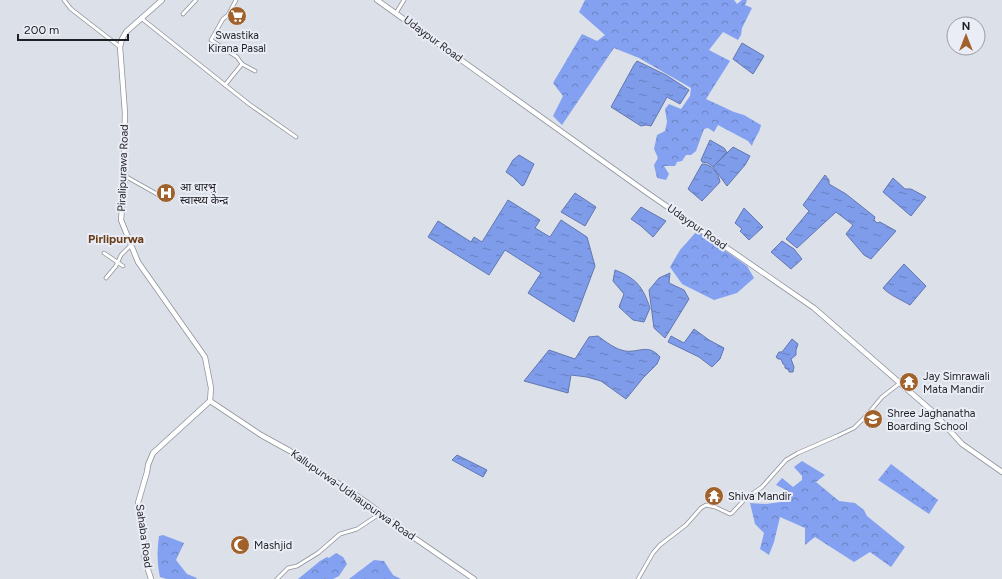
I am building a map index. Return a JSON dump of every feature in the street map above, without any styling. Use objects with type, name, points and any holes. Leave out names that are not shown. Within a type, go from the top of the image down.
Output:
[{"type":"street","points":[[64,0],[71,9],[120,47],[126,32],[162,0]]},
{"type":"street","points":[[183,14],[196,0]]},
{"type":"street","points":[[236,0],[228,16],[222,19],[211,40],[237,57],[242,64],[254,71]]},
{"type":"street","name":"Udaypur Road","points":[[377,0],[646,192],[814,308],[932,411],[962,444],[1002,472]]},
{"type":"street","points":[[396,13],[404,0]]},
{"type":"street","points":[[141,18],[249,104],[296,136]]},
{"type":"street","name":"Piralipurawa Road","points":[[120,47],[125,113],[125,176],[121,220],[138,262],[205,357],[211,388],[210,401]]},
{"type":"street","points":[[225,85],[242,64]]},
{"type":"street","points":[[125,176],[164,198]]},
{"type":"street","points":[[106,278],[116,266],[121,255],[131,245]]},
{"type":"street","points":[[104,253],[123,266]]},
{"type":"street","points":[[638,579],[653,553],[660,545],[686,524],[701,508],[706,506],[715,507],[730,514],[732,513],[746,498],[772,477],[786,460],[798,453],[854,428],[882,397],[900,383]]},
{"type":"street","name":"Kallupurwa-Udhaupurwa Road","points":[[210,401],[261,435],[290,450],[474,579]]},
{"type":"street","name":"Sahaba Road","points":[[151,579],[144,557],[144,540],[138,503],[148,465],[153,453],[210,401]]},
{"type":"street","points":[[277,579],[288,568],[297,566],[318,553],[340,534],[357,529],[381,513]]},
{"type":"green space","points":[[585,0],[734,0],[737,4],[742,0],[747,0],[745,5],[752,8],[738,40],[723,32],[709,50],[730,61],[706,99],[744,115],[761,125],[752,146],[748,141],[718,125],[714,132],[708,128],[704,129],[696,151],[691,155],[686,155],[682,161],[677,162],[675,166],[664,166],[669,174],[666,180],[657,178],[654,165],[658,158],[654,149],[657,135],[665,131],[667,122],[665,109],[669,104],[681,109],[690,96],[691,88],[639,58],[614,48],[562,125],[553,116],[563,96],[553,83],[582,34],[597,41],[605,35],[579,12]]},
{"type":"green space","points":[[697,231],[747,266],[754,278],[737,293],[714,300],[682,284],[670,267],[680,250]]},
{"type":"green space","points":[[802,461],[825,475],[816,482],[839,501],[855,503],[864,510],[867,516],[905,547],[891,567],[870,552],[854,562],[815,537],[805,545],[805,528],[780,517],[769,555],[760,549],[764,533],[755,524],[750,503],[766,504],[781,502],[788,491],[776,485],[782,478],[793,487],[802,480],[802,476],[794,467]]},
{"type":"green space","points":[[891,464],[938,500],[929,514],[878,480]]},
{"type":"green space","points":[[163,535],[184,543],[176,560],[187,574],[197,578],[196,579],[167,579],[160,577],[158,546],[159,536]]},
{"type":"green space","points":[[336,553],[343,557],[347,564],[339,576],[333,579],[298,579],[320,561],[327,557],[329,558]]},
{"type":"green space","points":[[374,560],[384,561],[393,575],[401,579],[349,579]]},
{"type":"water","points":[[742,43],[764,56],[753,74],[733,59]]},
{"type":"water","points":[[637,61],[666,75],[689,90],[680,104],[667,97],[651,126],[641,126],[611,107]]},
{"type":"water","points":[[710,140],[724,148],[727,152],[713,167],[708,163],[702,162],[701,160]]},
{"type":"water","points":[[733,147],[750,156],[745,165],[727,186],[713,167]]},
{"type":"water","points":[[519,155],[534,164],[524,185],[522,186],[506,172],[513,160]]},
{"type":"water","points":[[702,164],[708,165],[714,170],[720,182],[702,201],[688,189]]},
{"type":"water","points":[[825,175],[829,180],[829,184],[846,194],[875,217],[874,220],[877,223],[880,222],[896,231],[871,259],[864,255],[846,234],[853,225],[836,212],[797,248],[786,239],[809,211],[803,205]]},
{"type":"water","points":[[893,178],[905,189],[911,189],[926,197],[911,216],[883,192]]},
{"type":"water","points":[[575,193],[596,207],[585,226],[561,212]]},
{"type":"water","points":[[508,200],[540,220],[535,228],[550,237],[561,220],[587,237],[595,266],[574,322],[528,293],[541,273],[505,250],[489,275],[428,237],[438,221],[471,242],[474,237],[482,242]]},
{"type":"water","points":[[641,207],[666,221],[653,237],[631,219]]},
{"type":"water","points":[[744,208],[763,227],[749,240],[740,231],[742,229],[735,223]]},
{"type":"water","points":[[782,241],[794,249],[802,259],[791,269],[771,252]]},
{"type":"water","points":[[904,264],[926,286],[910,305],[883,288]]},
{"type":"water","points":[[615,270],[628,276],[638,284],[645,294],[650,308],[644,322],[633,320],[619,307],[624,294],[613,281]]},
{"type":"water","points":[[670,273],[669,283],[684,290],[689,299],[665,338],[654,328],[649,290],[659,278]]},
{"type":"water","points":[[694,329],[709,340],[724,348],[720,359],[712,367],[699,357],[668,342],[671,336],[684,343]]},
{"type":"water","points":[[598,336],[618,349],[630,351],[647,349],[656,353],[660,357],[657,364],[626,399],[601,381],[587,377],[571,375],[568,393],[524,381],[549,350],[575,359],[589,337]]},
{"type":"water","points":[[792,339],[798,344],[796,355],[791,359],[794,367],[793,372],[789,372],[789,370],[785,368],[785,365],[781,359],[776,357]]},
{"type":"water","points":[[457,455],[487,470],[483,477],[452,460]]},
{"type":"place","name":"Swastika Kirana Pasal","points":[[237,16]]},
{"type":"place","name":"आ धारभु स्वास्थ्य केन्द्र","points":[[166,193]]},
{"type":"place","name":"Jay Simrawali Mata Mandir","points":[[909,382]]},
{"type":"place","name":"Shree Jaghanatha Boarding School","points":[[873,419]]},
{"type":"place","name":"Shiva Mandir","points":[[714,496]]},
{"type":"place","name":"Mashjid","points":[[240,545]]},
{"type":"district","name":"Pirlipurwa","points":[[116,239]]}]
